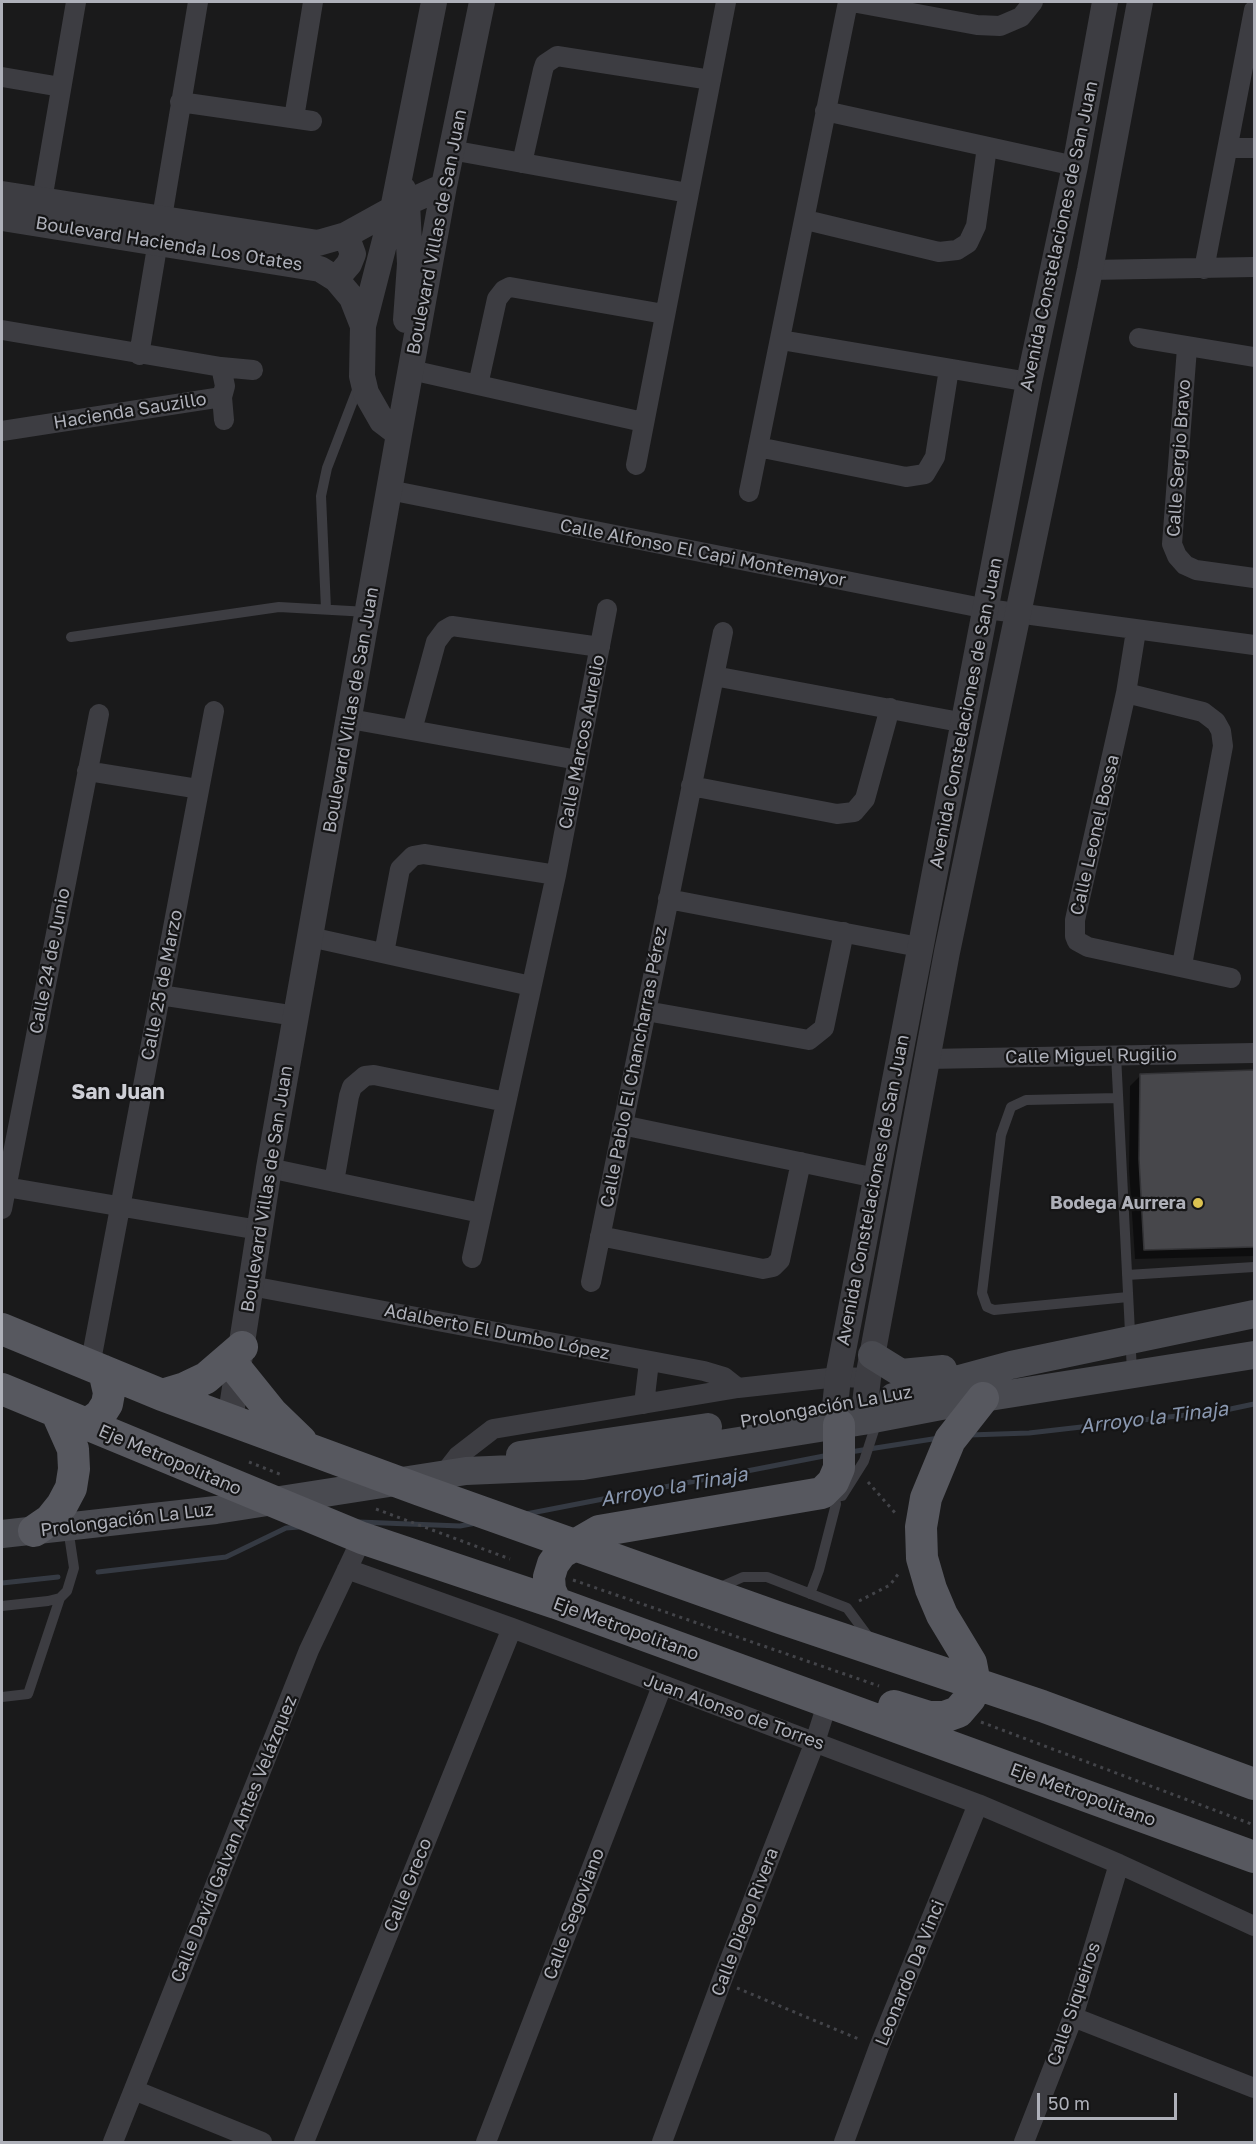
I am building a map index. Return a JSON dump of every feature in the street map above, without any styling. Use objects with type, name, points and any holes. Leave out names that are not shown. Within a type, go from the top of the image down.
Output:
[{"type":"main road","name":"Prolongación La Luz","points":[[855,1433],[1011,1365],[1130,1338],[1254,1314]]},
{"type":"main road","points":[[2,1329],[162,1395],[310,1450],[707,1593],[975,1684],[1254,1784]]},
{"type":"main road","name":"Prolongación La Luz","points":[[2,1534],[216,1510],[455,1472],[583,1467],[855,1433],[1132,1376],[1254,1355]]},
{"type":"main road","points":[[162,1395],[206,1378],[240,1359],[272,1413],[310,1450]]},
{"type":"main road","points":[[560,1539],[810,1496],[822,1492],[891,1370],[913,1374],[1011,1365]]},
{"type":"main road","points":[[86,1425],[100,1415],[109,1393],[97,1368]]},
{"type":"main road","name":"Eje Metropolitano","points":[[2,1389],[349,1533],[553,1588],[828,1701],[1254,1857]]},
{"type":"main road","points":[[828,1701],[835,1696],[845,1695],[871,1698],[929,1717],[944,1717],[958,1712],[970,1698],[975,1684],[971,1663],[942,1615],[930,1589],[922,1558],[921,1527],[926,1498],[943,1456],[973,1409]]},
{"type":"main road","points":[[34,1531],[50,1520],[62,1505],[71,1488],[75,1469],[73,1449],[57,1413]]},
{"type":"main road","points":[[553,1588],[561,1553],[560,1539]]},
{"type":"street","points":[[42,200],[76,2]]},
{"type":"street","points":[[139,355],[198,2]]},
{"type":"street","points":[[180,102],[303,120],[313,2]]},
{"type":"street","points":[[434,2],[399,178],[400,206],[410,264],[403,356],[411,370],[643,422]]},
{"type":"street","name":"Boulevard Villas de San Juan","points":[[230,1420],[269,1168],[389,490],[444,186],[482,2]]},
{"type":"street","points":[[636,465],[726,2]]},
{"type":"street","points":[[749,492],[806,220],[825,111],[850,2],[977,25],[1000,26],[1021,17],[1033,2]]},
{"type":"street","name":"Avenida Constelaciones de San Juan","points":[[855,1433],[838,1377],[919,946],[965,723],[1029,382],[1075,166],[1105,2]]},
{"type":"street","name":"Avenida Constelaciones de San Juan","points":[[855,1433],[927,1059],[1017,614],[1090,270],[1140,2]]},
{"type":"street","points":[[1204,269],[1253,23]]},
{"type":"street","points":[[522,163],[543,70],[545,64],[557,56],[711,80]]},
{"type":"street","points":[[2,77],[62,87]]},
{"type":"street","points":[[825,111],[1075,166]]},
{"type":"street","points":[[806,220],[939,252],[957,250],[968,243],[976,226],[987,147]]},
{"type":"street","points":[[1229,148],[1254,148]]},
{"type":"street","points":[[452,150],[688,193]]},
{"type":"street","name":"Boulevard Hacienda Los Otates","points":[[2,218],[318,243],[346,235],[444,186]]},
{"type":"street","name":"Boulevard Hacienda Los Otates","points":[[2,194],[42,200],[159,231],[320,269],[336,279],[352,298],[363,326],[362,376],[372,408],[382,421],[399,434]]},
{"type":"street","points":[[363,326],[400,206]]},
{"type":"street","points":[[336,279],[353,254],[346,235]]},
{"type":"street","points":[[1090,270],[1254,267]]},
{"type":"street","points":[[478,385],[497,299],[504,290],[510,287],[664,314]]},
{"type":"street","name":"Hacienda Sauzillo","points":[[2,330],[139,355],[221,367],[225,378],[222,397],[2,431]]},
{"type":"street","points":[[1139,338],[1187,348],[1254,357]]},
{"type":"street","points":[[781,340],[1029,382]]},
{"type":"street","name":"Calle Sergio Bravo","points":[[1187,348],[1172,544],[1177,556],[1185,565],[1196,570],[1254,578]]},
{"type":"street","points":[[221,367],[253,370]]},
{"type":"street","points":[[758,447],[906,477],[925,474],[935,457],[949,369]]},
{"type":"street","points":[[222,397],[224,420]]},
{"type":"street","name":"Calle Alfonso El Capi Montemayor","points":[[389,490],[987,609],[1136,631],[1254,645]]},
{"type":"street","name":"Calle Marcos Aurelio","points":[[472,1258],[556,875],[607,609]]},
{"type":"street","points":[[412,730],[435,642],[452,626],[600,647]]},
{"type":"street","name":"Calle Leonel Bossa","points":[[1136,631],[1126,693],[1076,920],[1075,936],[1077,941],[1088,947],[1182,965],[1231,978]]},
{"type":"street","name":"Calle Pablo El Chancharras Pérez","points":[[591,1282],[723,632]]},
{"type":"street","points":[[714,676],[965,723]]},
{"type":"street","points":[[1126,693],[1203,712],[1216,722],[1221,731],[1223,746],[1182,965]]},
{"type":"street","points":[[691,786],[837,814],[854,812],[865,799],[890,708]]},
{"type":"street","name":"Calle 25 de Marzo","points":[[97,1368],[120,1208],[214,711]]},
{"type":"street","name":"Calle 24 de Junio","points":[[2,1209],[99,714]]},
{"type":"street","points":[[350,719],[578,760]]},
{"type":"street","points":[[87,771],[199,789]]},
{"type":"street","points":[[384,953],[400,869],[413,856],[424,854],[556,875]]},
{"type":"street","points":[[668,898],[919,946]]},
{"type":"street","points":[[646,1011],[808,1041],[824,1028],[844,932]]},
{"type":"street","points":[[310,937],[531,986]]},
{"type":"street","points":[[160,995],[296,1016]]},
{"type":"street","name":"Calle Miguel Rugilio","points":[[927,1059],[1254,1053]]},
{"type":"street","points":[[334,1182],[349,1096],[352,1087],[365,1076],[374,1075],[506,1102]]},
{"type":"street","points":[[622,1125],[876,1178]]},
{"type":"street","points":[[600,1236],[763,1269],[773,1267],[780,1260],[801,1162]]},
{"type":"street","points":[[269,1168],[481,1213]]},
{"type":"street","points":[[6,1187],[259,1230]]},
{"type":"street","name":"Adalberto El Dumbo López","points":[[251,1286],[704,1371],[724,1377],[738,1388]]},
{"type":"street","points":[[644,1404],[649,1362]]},
{"type":"street","points":[[455,1472],[458,1456],[493,1429],[738,1388],[838,1377]]},
{"type":"street","name":"Calle David Galvan Antes Velázquez","points":[[113,2142],[309,1650],[346,1569],[349,1533]]},
{"type":"street","name":"Juan Alonso de Torres","points":[[346,1569],[512,1628],[978,1804],[1119,1863],[1254,1926]]},
{"type":"street","name":"Calle Greco","points":[[304,2142],[512,1628]]},
{"type":"street","name":"Calle Segoviano","points":[[486,2142],[662,1686]]},
{"type":"street","name":"Calle Diego Rivera","points":[[662,2142],[722,1980],[815,1742],[828,1701]]},
{"type":"street","name":"Leonardo Da Vinci","points":[[844,2142],[879,2047],[978,1804]]},
{"type":"street","name":"Calle Siqueiros","points":[[1024,2142],[1073,2017],[1119,1863]]},
{"type":"street","points":[[1073,2017],[1254,2088]]},
{"type":"street","points":[[134,2090],[262,2142]]},
{"type":"lane","points":[[326,609],[321,496],[327,468],[362,376]]},
{"type":"lane","points":[[70,637],[279,607],[368,612]]},
{"type":"lane","points":[[1116,1055],[1132,1376]]},
{"type":"lane","points":[[1118,1098],[1026,1100],[1011,1107],[1001,1135],[982,1293],[987,1307],[994,1310],[1128,1297]]},
{"type":"lane","points":[[1126,1275],[1254,1267]]},
{"type":"lane","points":[[810,1594],[819,1570],[855,1433]]},
{"type":"lane","points":[[2,1697],[28,1694],[60,1598],[71,1583],[74,1568],[68,1528]]},
{"type":"lane","points":[[707,1593],[743,1577],[767,1577],[847,1608],[880,1652]]},
{"type":"lane","points":[[2,1606],[60,1598]]},
{"type":"path","points":[[855,1433],[899,1521]]},
{"type":"path","points":[[388,1514],[517,1562]]},
{"type":"path","points":[[847,1608],[890,1585],[902,1564]]},
{"type":"path","points":[[553,1588],[890,1690]]},
{"type":"path","points":[[958,1712],[1254,1825]]},
{"type":"path","points":[[722,1980],[879,2047]]},
{"type":"building","name":"Bodega Aurrera","points":[[1254,1070],[1254,1247],[1144,1250],[1139,1159],[1140,1074]]},
{"type":"waterway","name":"Arroyo la Tinaja","points":[[969,1435],[1029,1433],[1221,1411],[1254,1404]]},
{"type":"waterway","name":"Arroyo la Tinaja","points":[[850,1452],[939,1438]]},
{"type":"waterway","name":"Arroyo la Tinaja","points":[[526,1514],[829,1455]]},
{"type":"waterway","name":"Arroyo la Tinaja","points":[[359,1522],[460,1526],[476,1523]]},
{"type":"waterway","name":"Arroyo la Tinaja","points":[[98,1572],[226,1557],[286,1528],[299,1527]]},
{"type":"waterway","name":"Arroyo la Tinaja","points":[[2,1583],[58,1577]]},
{"type":"place","name":"Bodega Aurrera","points":[[1198,1203]]},
{"type":"district","name":"San Juan","points":[[118,1092]]}]
